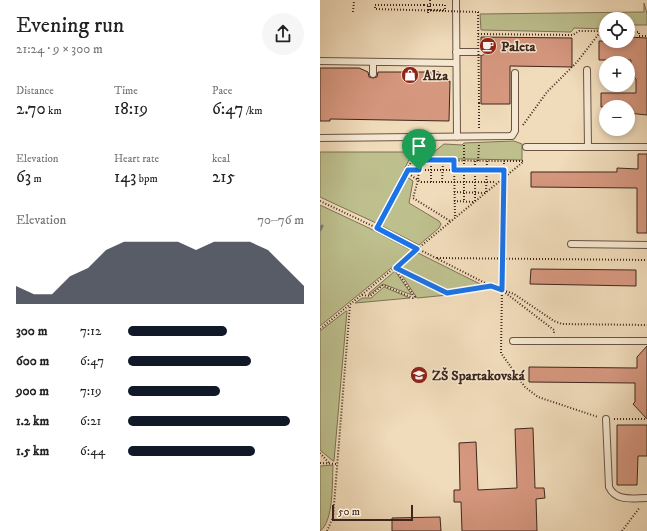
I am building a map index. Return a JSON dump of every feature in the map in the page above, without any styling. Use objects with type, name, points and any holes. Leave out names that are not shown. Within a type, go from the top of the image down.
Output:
[{"type":"lane","points":[[456,0],[457,137]]},
{"type":"lane","points":[[456,52],[481,52]]},
{"type":"lane","points":[[320,61],[456,63]]},
{"type":"lane","points":[[373,74],[374,62]]},
{"type":"lane","points":[[587,70],[588,147]]},
{"type":"lane","points":[[320,138],[507,138],[512,136],[515,131],[516,73]]},
{"type":"lane","points":[[526,147],[647,147]]},
{"type":"lane","points":[[571,244],[647,245]]},
{"type":"lane","points":[[513,341],[647,341]]},
{"type":"lane","points":[[606,419],[609,487],[612,493],[617,497],[647,498]]},
{"type":"path","points":[[428,13],[430,0]]},
{"type":"path","points":[[353,12],[354,1]]},
{"type":"path","points":[[375,5],[428,5],[446,5],[445,10],[375,9],[375,5]]},
{"type":"path","points":[[428,5],[429,10]]},
{"type":"path","points":[[429,10],[430,12],[478,12],[479,103]]},
{"type":"path","points":[[478,34],[573,35],[578,31],[599,31]]},
{"type":"path","points":[[635,32],[639,32],[639,36],[647,36]]},
{"type":"path","points":[[514,134],[547,92],[577,62],[599,34]]},
{"type":"path","points":[[464,143],[464,202]]},
{"type":"path","points":[[320,329],[397,269],[417,249],[523,161],[412,160],[377,228]]},
{"type":"path","points":[[420,160],[418,180],[413,198],[450,221]]},
{"type":"path","points":[[431,160],[431,182]]},
{"type":"path","points":[[442,182],[443,160]]},
{"type":"path","points":[[454,160],[455,218]]},
{"type":"path","points":[[474,201],[475,161]]},
{"type":"path","points":[[486,192],[487,161]]},
{"type":"path","points":[[504,161],[501,353],[525,387],[538,397],[606,419],[647,419]]},
{"type":"path","points":[[407,171],[504,170]]},
{"type":"path","points":[[407,171],[418,180],[431,182],[497,182]]},
{"type":"path","points":[[454,192],[486,192]]},
{"type":"path","points":[[320,201],[491,286],[514,294],[554,321],[562,324],[647,325]]},
{"type":"path","points":[[454,201],[474,201]]},
{"type":"path","points":[[436,258],[647,260]]},
{"type":"path","points":[[397,269],[447,293],[491,286]]},
{"type":"path","points":[[362,295],[370,296],[383,285],[413,298],[415,296],[397,272],[397,269]]},
{"type":"path","points":[[502,290],[554,330],[554,341]]},
{"type":"path","points":[[327,531],[333,517],[350,305]]},
{"type":"path","points":[[320,453],[329,463]]},
{"type":"path","points":[[320,463],[337,464]]},
{"type":"path","points":[[622,531],[647,498]]},
{"type":"green space","points":[[644,3],[647,13],[647,25],[635,25],[635,12],[644,12]]},
{"type":"green space","points":[[599,13],[599,29],[574,28],[571,32],[481,30],[480,14]]},
{"type":"green space","points":[[514,141],[522,144],[522,160],[410,158],[376,223],[320,197],[320,152],[434,152],[444,144],[462,145],[464,143]]},
{"type":"green space","points":[[407,177],[413,181],[409,203],[439,221],[441,224],[439,228],[419,245],[382,226]]},
{"type":"green space","points":[[320,205],[369,228],[412,251],[320,326]]},
{"type":"green space","points":[[418,253],[484,286],[447,291],[399,269]]},
{"type":"green space","points":[[395,271],[412,295],[383,284],[369,295],[369,293]]},
{"type":"green space","points":[[399,271],[448,295],[417,298]]},
{"type":"green space","points":[[384,287],[410,298],[355,303],[362,298],[371,298]]},
{"type":"green space","points":[[346,311],[333,461],[320,450],[320,331]]},
{"type":"green space","points":[[333,465],[330,510],[325,526],[320,531],[320,466]]},
{"type":"building","points":[[481,37],[572,38],[572,67],[510,66],[510,104],[481,104],[481,56],[485,52],[481,48]]},
{"type":"building","points":[[635,37],[647,38],[647,115],[635,114],[635,100],[601,100],[601,93],[636,93],[635,56],[599,56],[599,48],[635,48]]},
{"type":"building","points":[[320,68],[359,68],[368,72],[369,77],[373,78],[377,77],[378,72],[439,72],[439,81],[450,81],[449,121],[330,119],[330,121],[320,121]]},
{"type":"building","points":[[638,154],[647,154],[647,233],[637,233],[637,188],[531,187],[531,172],[617,172],[617,168],[638,169]]},
{"type":"building","points":[[531,269],[636,270],[636,286],[530,284]]},
{"type":"building","points":[[647,346],[647,419],[633,404],[635,402],[635,383],[529,382],[529,367],[637,368],[637,357]]},
{"type":"building","points":[[617,425],[647,425],[647,456],[638,456],[637,485],[617,485]]},
{"type":"building","points":[[533,428],[535,488],[544,488],[545,498],[536,499],[537,531],[462,531],[461,502],[454,502],[454,490],[460,490],[459,443],[476,442],[478,490],[517,488],[515,429]]},
{"type":"building","points":[[440,517],[441,531],[392,531],[392,518]]},
{"type":"waterway","points":[[320,230],[322,226]]},
{"type":"place","name":"Paleta","points":[[488,46]]},
{"type":"place","name":"Alza","points":[[410,75]]},
{"type":"place","name":"ZŠ Spartakovská","points":[[419,375]]},
{"type":"route","points":[[420,160],[454,160],[454,170],[504,170],[502,290],[491,286],[447,293],[396,268],[417,249],[377,228],[408,170],[419,170],[420,160]]}]
